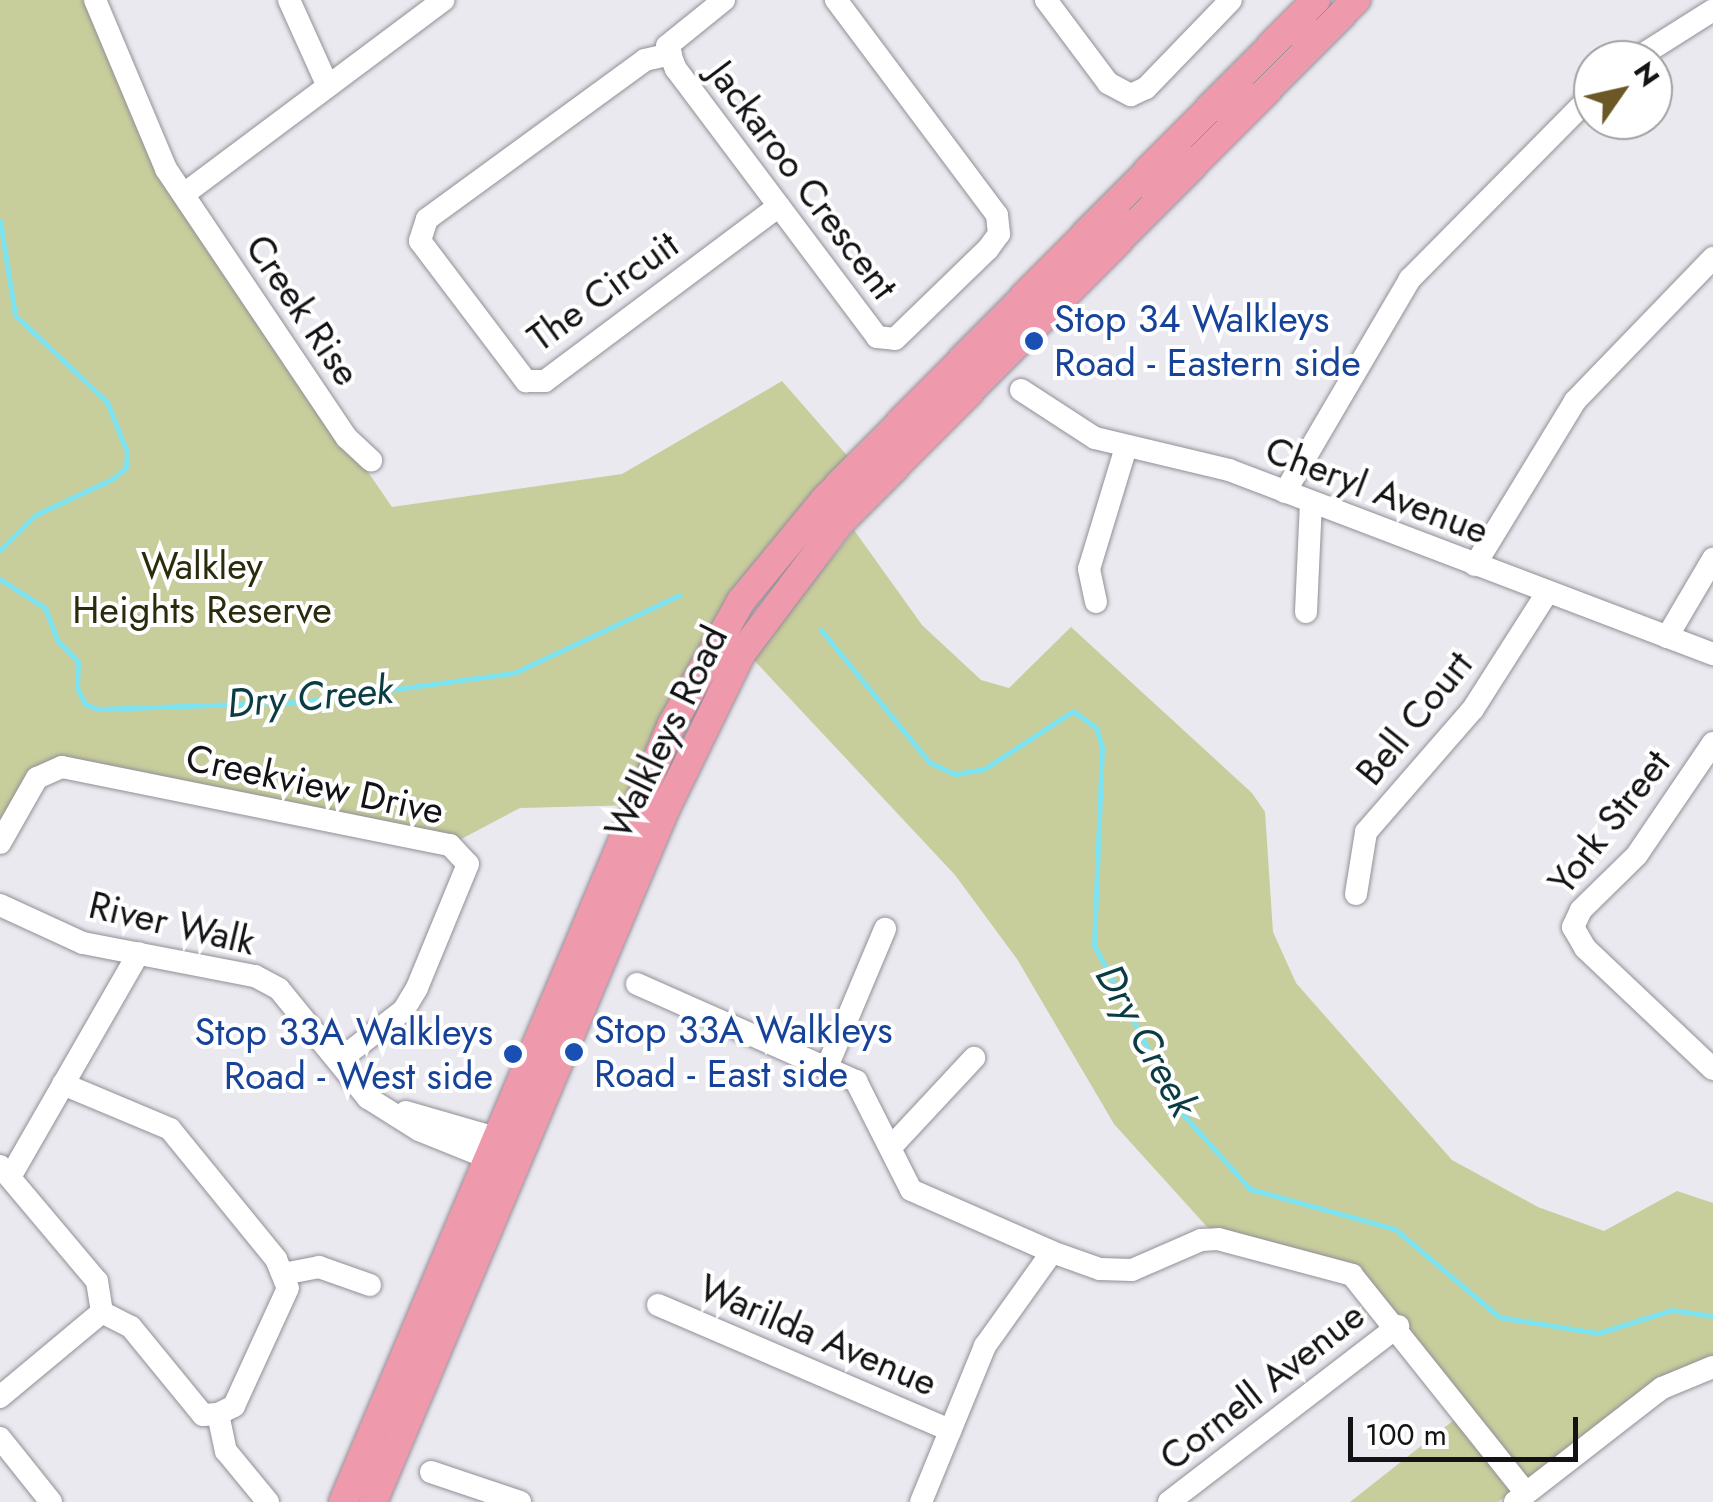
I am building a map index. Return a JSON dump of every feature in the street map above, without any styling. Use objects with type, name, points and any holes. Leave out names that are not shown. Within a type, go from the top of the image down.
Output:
[{"type":"main road","name":"Walkleys Road","points":[[373,1502],[672,724],[741,602],[825,499],[1316,0]]},
{"type":"main road","name":"Walkleys Road","points":[[343,1502],[699,734],[768,613],[838,525],[1356,0]]},
{"type":"street","name":"Creek Rise","points":[[94,0],[166,169],[347,438],[371,460]]},
{"type":"street","points":[[289,0],[327,84]]},
{"type":"street","points":[[184,194],[443,0]]},
{"type":"street","name":"Jackaroo Crescent","points":[[724,0],[682,30],[668,46],[670,54],[877,337],[895,339],[999,234],[997,215],[836,0]]},
{"type":"street","points":[[1046,0],[1108,84],[1131,95],[1146,88],[1231,0]]},
{"type":"street","points":[[1666,40],[1713,10]]},
{"type":"street","name":"The Circuit","points":[[670,54],[645,60],[427,219],[420,241],[526,380],[545,381],[779,206]]},
{"type":"street","points":[[1285,492],[1410,279],[1573,114]]},
{"type":"street","points":[[1474,565],[1575,401],[1713,258]]},
{"type":"street","name":"Cheryl Avenue","points":[[1021,390],[1077,430],[1126,448],[1208,464],[1713,654]]},
{"type":"street","points":[[1096,602],[1089,568],[1126,448]]},
{"type":"street","points":[[1306,612],[1311,502]]},
{"type":"street","points":[[1667,638],[1713,559]]},
{"type":"street","name":"Bell Court","points":[[1356,894],[1366,832],[1473,709],[1547,593]]},
{"type":"street","name":"York Street","points":[[1709,760],[1637,855],[1581,910],[1573,927],[1585,948],[1713,1069]]},
{"type":"street","name":"Creekview Drive","points":[[0,843],[37,778],[62,767],[450,845],[468,864],[417,988],[404,1010],[338,1062]]},
{"type":"street","name":"River Walk","points":[[0,905],[84,943],[255,976],[280,989],[368,1098],[506,1153]]},
{"type":"street","points":[[827,1067],[884,929]]},
{"type":"street","points":[[102,1312],[97,1281],[5,1172],[63,1084],[138,954]]},
{"type":"street","points":[[638,984],[862,1086],[891,1148],[919,1194],[1052,1252],[1100,1269],[1132,1270],[1201,1240],[1226,1240],[1352,1275],[1398,1326],[1520,1498],[1662,1388],[1713,1367]]},
{"type":"street","points":[[891,1148],[974,1058]]},
{"type":"street","points":[[63,1084],[170,1128],[283,1274],[285,1302],[234,1406],[218,1414],[203,1415],[131,1327],[102,1312]]},
{"type":"street","points":[[920,1502],[985,1346],[1052,1252]]},
{"type":"street","points":[[283,1274],[319,1267],[370,1286]]},
{"type":"street","name":"Warilda Avenue","points":[[658,1305],[950,1430]]},
{"type":"street","points":[[0,1397],[102,1312]]},
{"type":"street","name":"Cornell Avenue","points":[[1168,1502],[1398,1326]]},
{"type":"street","points":[[218,1414],[226,1451],[268,1502]]},
{"type":"street","points":[[0,1438],[51,1502]]},
{"type":"street","points":[[431,1472],[520,1502]]},
{"type":"green space","name":"Walkley Heights Reserve","points":[[0,0],[87,0],[164,174],[392,507],[622,474],[782,381],[857,467],[728,622],[638,805],[520,808],[450,845],[62,767],[37,778],[0,843]]},
{"type":"green space","points":[[854,530],[922,625],[981,680],[1009,688],[1071,627],[1252,793],[1265,812],[1273,932],[1296,983],[1452,1160],[1538,1207],[1604,1231],[1677,1191],[1713,1203],[1713,1367],[1526,1493],[1364,1283],[1218,1239],[1114,1124],[1017,959],[955,875],[752,658]]},
{"type":"green space","points":[[1454,1420],[1511,1492],[1498,1502],[1350,1502]]},
{"type":"waterway","name":"Dry Creek","points":[[0,221],[15,315],[107,402],[127,452],[126,467],[112,479],[35,515],[0,550]]},
{"type":"waterway","name":"Dry Creek","points":[[0,579],[45,608],[57,640],[78,662],[77,688],[85,704],[98,709],[301,702],[514,673],[680,595]]},
{"type":"waterway","name":"Dry Creek","points":[[821,630],[929,762],[955,774],[984,769],[1073,711],[1096,728],[1102,747],[1094,945],[1180,1111],[1250,1189],[1395,1229],[1499,1317],[1598,1333],[1672,1310],[1713,1316]]},
{"type":"place","name":"Stop 34 Walkleys Road - Eastern side","points":[[1034,341]]},
{"type":"place","name":"Stop 33A Walkleys Road - East side","points":[[574,1052]]},
{"type":"place","name":"Stop 33A Walkleys Road - West side","points":[[513,1054]]}]
